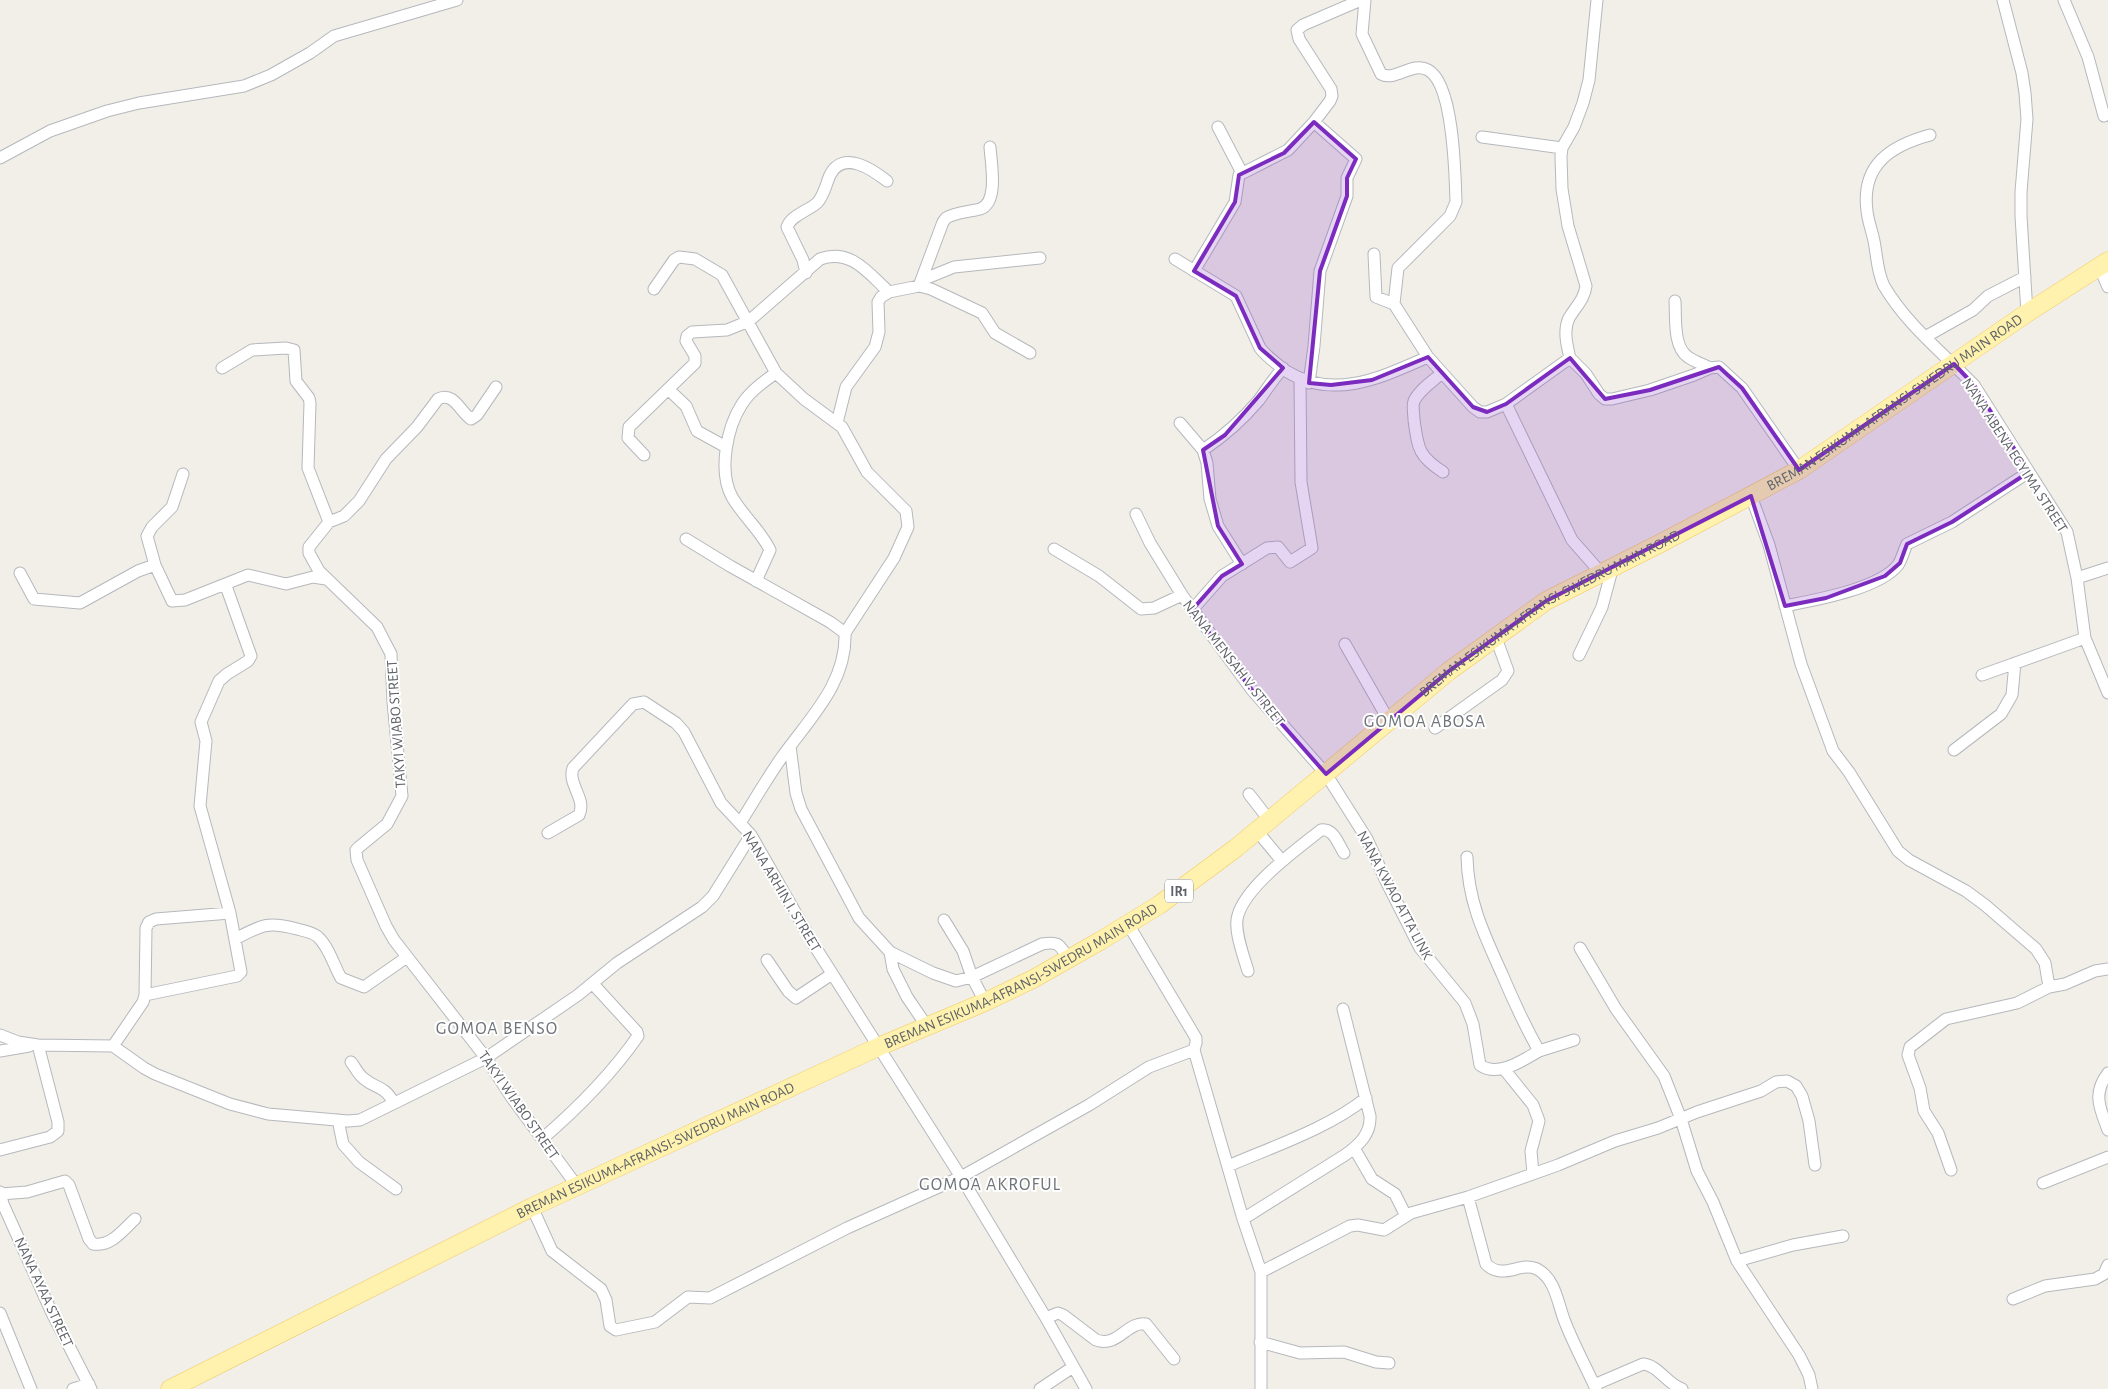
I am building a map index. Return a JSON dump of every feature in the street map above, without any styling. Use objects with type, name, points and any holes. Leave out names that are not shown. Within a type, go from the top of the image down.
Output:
[{"type":"main road","name":"BREMAN ESIKUMA-AFRANSI-SWEDRU MAIN ROAD","points":[[170,1389],[532,1207],[926,1025],[985,1002],[1069,959],[1128,924],[1181,889],[1264,826],[1449,670],[1546,601],[1799,470],[2027,313],[2103,264]]},
{"type":"street","points":[[0,158],[50,131],[106,111],[139,103],[244,86],[256,82],[310,53],[334,36],[427,4],[457,0]]},
{"type":"street","points":[[1194,271],[1235,202],[1238,178],[1242,173],[1284,153],[1314,122],[1330,101],[1332,92],[1299,39],[1297,30],[1303,24],[1363,0],[1362,34],[1381,74],[1389,76],[1416,67],[1429,70],[1439,83],[1448,108],[1453,136],[1456,202],[1454,210],[1398,268],[1394,304]]},
{"type":"street","points":[[1597,0],[1588,80],[1574,127],[1562,148],[1562,189],[1568,226],[1586,286],[1585,296],[1569,319],[1566,332],[1570,358],[1586,374],[1599,394],[1605,398],[1612,399],[1650,390],[1710,368],[1719,367],[1742,388],[1799,470]]},
{"type":"street","points":[[2003,0],[2022,73],[2028,119],[2020,192],[2027,313]]},
{"type":"street","points":[[2064,0],[2088,57],[2104,116]]},
{"type":"street","points":[[1192,610],[1222,576],[1271,547],[1278,548],[1290,562],[1312,548],[1301,482],[1304,381],[1314,346],[1320,271],[1347,196],[1347,178],[1356,159],[1314,122]]},
{"type":"street","points":[[1218,128],[1242,173]]},
{"type":"street","name":"NANA ABENA EGYIMA STREET","points":[[1930,135],[1906,142],[1883,157],[1869,175],[1866,199],[1879,270],[1884,285],[1934,348],[1954,364],[1974,385],[2067,532],[2077,578],[2085,638],[2107,689]]},
{"type":"street","points":[[1482,137],[1562,148]]},
{"type":"street","points":[[920,283],[946,218],[982,208],[992,198],[990,147]]},
{"type":"street","points":[[806,273],[803,260],[788,228],[792,219],[817,202],[821,197],[831,173],[843,164],[854,163],[872,169],[887,181]]},
{"type":"street","points":[[1374,254],[1376,297],[1394,304],[1428,357],[1473,407],[1480,412],[1487,412],[1506,404],[1570,358]]},
{"type":"street","points":[[644,455],[628,438],[629,427],[695,364],[695,356],[686,345],[688,336],[697,331],[727,330],[749,322],[820,259],[829,256],[847,257],[854,260],[889,292]]},
{"type":"street","points":[[654,289],[674,260],[687,257],[722,275],[776,373],[804,399],[837,423],[847,434],[866,472],[901,506],[908,518],[908,527],[894,558],[846,633],[846,641],[836,680],[740,823]]},
{"type":"street","points":[[837,423],[846,387],[875,347],[879,332],[878,302],[884,294],[920,283],[954,267],[1040,258]]},
{"type":"street","points":[[1175,260],[1236,296],[1260,348],[1283,368],[1304,381],[1331,385],[1372,380],[1428,357]]},
{"type":"street","points":[[2103,264],[2108,287]]},
{"type":"street","points":[[1925,337],[1973,310],[1988,296],[2025,277]]},
{"type":"street","points":[[920,283],[931,290],[982,313],[995,333],[1030,353]]},
{"type":"street","points":[[1675,301],[1678,343],[1682,351],[1688,357],[1710,368]]},
{"type":"street","points":[[222,368],[252,350],[286,348],[294,350],[296,381],[310,403],[308,468],[329,522]]},
{"type":"street","points":[[1203,450],[1225,435],[1259,399],[1267,386],[1283,368]]},
{"type":"street","points":[[756,581],[770,550],[731,495],[727,480],[726,448],[728,435],[742,404],[751,393],[776,373]]},
{"type":"street","points":[[1442,373],[1420,392],[1414,402],[1413,412],[1418,448],[1430,464],[1443,472]]},
{"type":"street","points":[[326,579],[314,564],[309,550],[312,542],[329,522],[344,516],[359,501],[386,459],[417,427],[438,399],[442,397],[450,398],[471,419],[477,416],[496,387]]},
{"type":"street","points":[[668,390],[686,406],[697,432],[726,448]]},
{"type":"street","points":[[1506,404],[1572,540],[1607,570],[1602,607],[1579,655]]},
{"type":"street","points":[[1180,423],[1203,450],[1207,463],[1210,499],[1218,526],[1242,564]]},
{"type":"street","points":[[1786,606],[1826,598],[1872,583],[1885,576],[1900,563],[1907,544],[1952,522],[2029,472]]},
{"type":"street","points":[[184,474],[172,507],[152,527],[147,536],[155,565],[172,601],[185,600],[226,586],[248,575],[286,584],[313,577],[326,579]]},
{"type":"street","points":[[1751,496],[1768,545],[1801,664],[1834,751],[1854,779],[1898,850],[1909,860],[1972,896],[2036,949],[2045,963],[2049,988]]},
{"type":"street","points":[[1136,514],[1150,543],[1182,595]]},
{"type":"street","points":[[686,539],[846,633]]},
{"type":"street","name":"NANA MENSAH V. STREET","points":[[1054,549],[1098,576],[1141,609],[1154,608],[1182,595],[1252,690],[1326,774]]},
{"type":"street","points":[[20,573],[34,599],[74,604],[86,600],[131,575],[155,565]]},
{"type":"street","points":[[2077,578],[2108,568]]},
{"type":"street","name":"TAKYI WIABO STREET","points":[[326,579],[377,627],[391,654],[393,702],[402,792],[401,800],[390,820],[359,847],[356,854],[386,926],[407,957],[486,1058],[512,1098],[577,1186]]},
{"type":"street","points":[[145,995],[237,976],[241,969],[230,913],[200,806],[206,741],[202,718],[219,681],[248,661],[250,656],[226,586]]},
{"type":"street","points":[[1435,728],[1502,680],[1508,671],[1496,638]]},
{"type":"street","points":[[1982,674],[2085,638]]},
{"type":"street","points":[[1345,644],[1389,721]]},
{"type":"street","points":[[1954,750],[2001,714],[2012,695],[2015,663]]},
{"type":"street","name":"NANA ARHIN I. STREET","points":[[548,833],[579,815],[582,810],[571,775],[573,768],[633,704],[641,701],[680,727],[721,803],[750,834],[832,974],[961,1177],[1046,1318],[1086,1389]]},
{"type":"street","points":[[790,746],[796,793],[801,809],[859,918],[890,952],[951,980],[962,980],[972,977],[1042,944],[1053,942],[1059,944],[1069,959]]},
{"type":"street","name":"NANA KWAO ATTA LINK","points":[[1326,774],[1367,840],[1420,948],[1465,1003],[1474,1024],[1480,1065],[1485,1068],[1504,1069]]},
{"type":"street","points":[[1249,794],[1282,861]]},
{"type":"street","points":[[1248,971],[1240,944],[1238,914],[1258,886],[1273,868],[1324,829],[1332,832],[1344,854]]},
{"type":"street","points":[[0,1035],[18,1042],[38,1045],[114,1046],[155,1074],[230,1104],[268,1114],[360,1120],[486,1058],[593,984],[617,963],[709,901],[750,834]]},
{"type":"street","points":[[1467,857],[1467,875],[1474,909],[1518,1011],[1538,1051]]},
{"type":"street","points":[[114,1046],[142,1005],[145,995],[146,928],[148,922],[156,919],[230,913]]},
{"type":"street","points":[[944,920],[963,951],[972,977],[985,1002]]},
{"type":"street","points":[[235,939],[260,926],[278,924],[312,933],[322,942],[341,978],[364,987],[407,957]]},
{"type":"street","points":[[1128,924],[1193,1031],[1196,1043],[1194,1050],[1243,1219],[1261,1272],[1261,1389]]},
{"type":"street","points":[[1580,948],[1616,1009],[1664,1076],[1681,1119],[1697,1171],[1713,1202],[1737,1261],[1799,1355],[1812,1389]]},
{"type":"street","points":[[890,952],[893,969],[903,990],[926,1025]]},
{"type":"street","points":[[767,960],[788,991],[796,998],[832,974]]},
{"type":"street","points":[[1950,1170],[1938,1132],[1924,1111],[1920,1088],[1908,1050],[1946,1019],[2018,1003],[2049,988],[2065,984],[2095,971],[2108,969]]},
{"type":"street","points":[[542,1139],[570,1115],[602,1082],[638,1036],[637,1032],[593,984]]},
{"type":"street","points":[[1243,1219],[1354,1148],[1366,1135],[1370,1124],[1366,1098],[1343,1009]]},
{"type":"street","points":[[1533,1174],[1531,1150],[1538,1121],[1533,1106],[1504,1069],[1538,1051],[1574,1040]]},
{"type":"street","points":[[0,1051],[38,1045]]},
{"type":"street","points":[[0,1150],[50,1137],[58,1131],[58,1122],[38,1045]]},
{"type":"street","points":[[532,1207],[552,1251],[601,1289],[606,1300],[610,1326],[616,1330],[655,1322],[688,1297],[710,1298],[847,1228],[961,1177],[1089,1105],[1149,1067],[1194,1050]]},
{"type":"street","points":[[351,1062],[362,1077],[381,1087],[394,1104]]},
{"type":"street","points":[[2108,1073],[2098,1091],[2099,1104],[2108,1130]]},
{"type":"street","points":[[1261,1272],[1350,1226],[1358,1225],[1384,1230],[1418,1211],[1468,1197],[1533,1174],[1615,1141],[1761,1091],[1776,1082],[1787,1081],[1796,1086],[1802,1096],[1809,1121],[1815,1165]]},
{"type":"street","points":[[1228,1166],[1329,1122],[1353,1109],[1366,1098]]},
{"type":"street","points":[[338,1120],[343,1144],[358,1162],[396,1189]]},
{"type":"street","points":[[1354,1148],[1372,1178],[1395,1194],[1406,1216]]},
{"type":"street","points":[[2043,1183],[2108,1157]]},
{"type":"street","points":[[1,1198],[65,1181],[69,1185],[89,1239],[93,1244],[99,1245],[111,1241],[135,1219]]},
{"type":"street","points":[[1468,1197],[1486,1264],[1492,1270],[1500,1272],[1535,1268],[1543,1273],[1559,1298],[1565,1321],[1595,1387],[1643,1364],[1648,1364],[1671,1384],[1682,1389]]},
{"type":"street","name":"NANA AYAA STREET","points":[[1,1198],[51,1311],[90,1386]]},
{"type":"street","points":[[1737,1261],[1793,1245],[1843,1236]]},
{"type":"street","points":[[2013,1299],[2045,1286],[2095,1279],[2104,1274],[2108,1265]]},
{"type":"street","points":[[0,1313],[31,1389]]},
{"type":"street","points":[[1046,1318],[1058,1313],[1063,1315],[1096,1340],[1102,1342],[1109,1342],[1136,1326],[1146,1324],[1174,1358]]},
{"type":"street","points":[[1260,1342],[1300,1353],[1344,1352],[1389,1364]]},
{"type":"street","points":[[1040,1389],[1073,1367]]},
{"type":"street","points":[[73,1389],[90,1386]]},
{"type":"highlighted area","points":[[1314,122],[1356,159],[1347,178],[1347,196],[1320,271],[1309,383],[1331,385],[1372,380],[1428,357],[1473,407],[1487,412],[1506,404],[1570,358],[1605,399],[1650,390],[1719,367],[1742,388],[1799,470],[1954,364],[1974,385],[2029,472],[1952,522],[1907,544],[1900,563],[1885,576],[1826,598],[1785,606],[1751,496],[1546,601],[1449,671],[1326,774],[1252,690],[1192,610],[1222,576],[1242,564],[1218,526],[1203,450],[1225,435],[1283,368],[1260,348],[1236,296],[1194,271],[1235,202],[1239,175],[1284,153]]},
{"type":"district","name":"GOMOA ABOSA","points":[[1425,721]]},
{"type":"district","name":"GOMOA BENSO","points":[[497,1028]]},
{"type":"district","name":"GOMOA AKROFUL","points":[[990,1184]]}]
